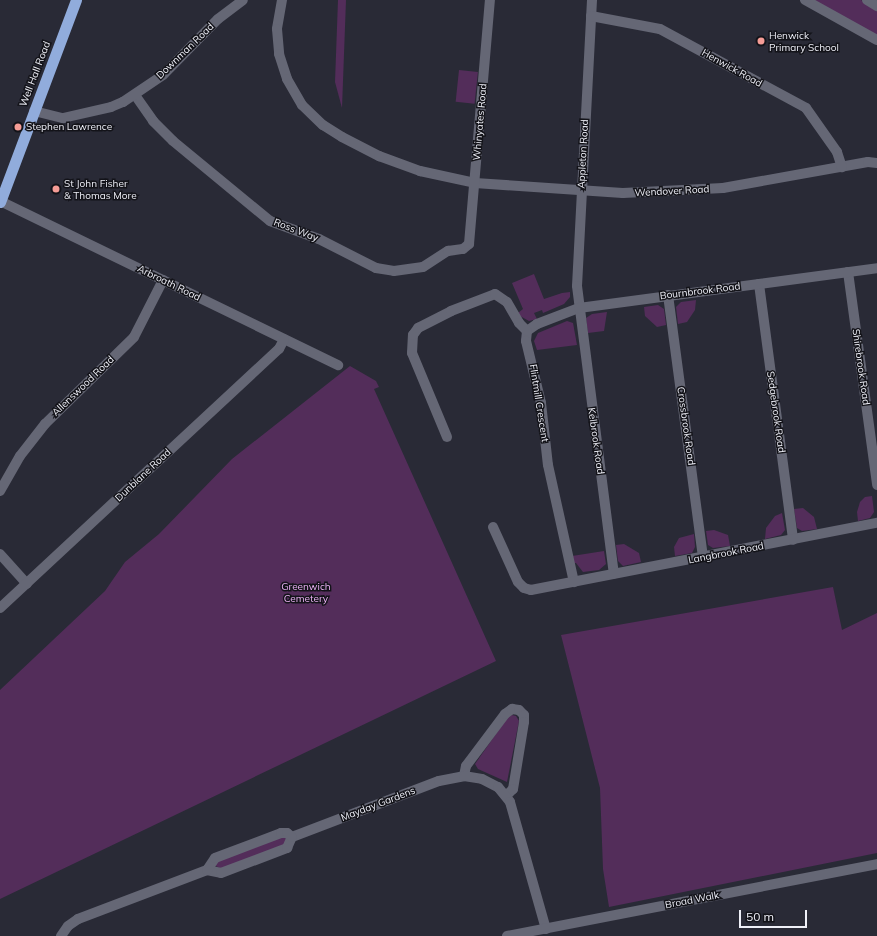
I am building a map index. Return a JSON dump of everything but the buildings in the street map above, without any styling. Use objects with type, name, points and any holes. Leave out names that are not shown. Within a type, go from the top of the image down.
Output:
[{"type":"highway","name":"Well Hall Road","points":[[0,201],[76,0]]},
{"type":"street","name":"Downman Road","points":[[34,111],[63,118],[111,107],[135,95],[163,75],[218,19],[243,0]]},
{"type":"street","name":"Wendover Road","points":[[282,0],[277,30],[279,54],[293,92],[313,116],[342,137],[379,156],[420,171],[475,183],[522,188],[581,192],[667,192],[753,184],[874,160]]},
{"type":"street","name":"Whinyates Road","points":[[469,244],[490,0]]},
{"type":"street","name":"Appleton Road","points":[[579,308],[576,266],[592,0]]},
{"type":"street","points":[[805,0],[877,40]]},
{"type":"street","points":[[867,0],[877,6]]},
{"type":"street","name":"Henwick Road","points":[[591,16],[660,29],[806,108],[837,152],[842,166]]},
{"type":"street","name":"Ross Way","points":[[135,95],[153,121],[173,141],[281,226],[319,239],[362,262],[394,271],[423,267],[448,251],[463,249],[469,244]]},
{"type":"street","name":"Arbroath Road","points":[[0,201],[338,365]]},
{"type":"street","name":"Bournbrook Road","points":[[527,331],[536,324],[579,308],[877,268]]},
{"type":"street","name":"Shirebrook Road","points":[[848,272],[877,485]]},
{"type":"street","name":"Allenswood Road","points":[[0,491],[20,456],[45,424],[134,337],[163,280]]},
{"type":"street","name":"Sedgebrook Road","points":[[758,284],[793,540]]},
{"type":"street","points":[[447,437],[412,353],[413,335],[418,328],[451,311],[495,294],[508,302],[519,323],[527,331]]},
{"type":"street","name":"Crossbrook Road","points":[[668,295],[703,557]]},
{"type":"street","name":"Kelbrook Road","points":[[579,308],[614,574]]},
{"type":"street","name":"Flintmill Crescent","points":[[527,331],[526,340],[537,379],[548,465],[574,582]]},
{"type":"street","name":"Dunblane Road","points":[[0,608],[279,348],[284,340]]},
{"type":"street","name":"Langbrook Road","points":[[574,582],[877,523]]},
{"type":"street","points":[[492,527],[518,582],[524,588],[531,590],[574,582]]},
{"type":"street","points":[[0,554],[27,584]]},
{"type":"street","points":[[464,776],[466,766],[505,714],[512,708],[519,710],[524,715],[524,722],[513,789],[506,796]]},
{"type":"street","name":"Mayday Gardens","points":[[61,936],[68,926],[78,919],[207,870],[221,873],[287,848],[292,837],[439,781],[464,776],[492,783],[506,796],[513,810],[546,928]]},
{"type":"street","name":"Mayday Gardens","points":[[207,870],[215,858],[281,833],[287,833],[292,837]]},
{"type":"street","name":"Broad Walk","points":[[506,936],[877,864]]},
{"type":"green space","points":[[338,0],[346,0],[342,108],[335,82]]},
{"type":"green space","points":[[810,0],[861,0],[877,9],[877,37]]},
{"type":"green space","points":[[459,70],[478,72],[475,104],[456,102]]},
{"type":"green space","points":[[534,274],[544,299],[570,292],[570,297],[564,304],[543,313],[542,310],[534,313],[537,319],[529,321],[520,316],[518,313],[523,309],[512,283]]},
{"type":"green space","points":[[696,300],[695,310],[687,322],[678,324],[676,307],[681,302]]},
{"type":"green space","points":[[658,305],[664,309],[666,325],[657,327],[645,316],[644,307]]},
{"type":"green space","points":[[607,312],[604,331],[588,333],[586,318],[592,314]]},
{"type":"green space","points":[[567,321],[573,323],[577,345],[537,350],[534,341],[538,333]]},
{"type":"green space","name":"Greenwich Cemetery","points":[[350,366],[376,381],[379,387],[374,389],[496,661],[0,899],[0,690],[105,591],[125,562],[159,534],[232,459]]},
{"type":"green space","points":[[872,496],[874,512],[870,518],[858,521],[857,512],[860,502],[865,497]]},
{"type":"green space","points":[[803,508],[814,517],[817,529],[802,531],[797,528],[794,509]]},
{"type":"green space","points":[[782,513],[785,530],[781,535],[765,539],[766,528],[775,516]]},
{"type":"green space","points":[[714,530],[728,535],[730,546],[713,548],[708,545],[706,531]]},
{"type":"green space","points":[[694,534],[695,547],[692,553],[675,556],[674,547],[679,538]]},
{"type":"green space","points":[[624,544],[639,553],[641,562],[623,566],[618,561],[616,545]]},
{"type":"green space","points":[[604,551],[606,564],[599,570],[583,572],[576,563],[573,563],[572,556]]},
{"type":"green space","points":[[833,587],[842,630],[877,613],[877,853],[609,907],[603,869],[600,788],[561,635]]},
{"type":"green space","points":[[512,715],[516,716],[519,721],[507,782],[478,769],[475,764],[507,718]]},
{"type":"green space","points":[[283,836],[287,839],[286,844],[221,869],[216,866],[216,862]]},
{"type":"place","name":"Henwick Primary School","points":[[761,41]]},
{"type":"place","name":"Stephen Lawrence","points":[[18,127]]},
{"type":"place","name":"St John Fisher & Thomas More","points":[[56,189]]}]
